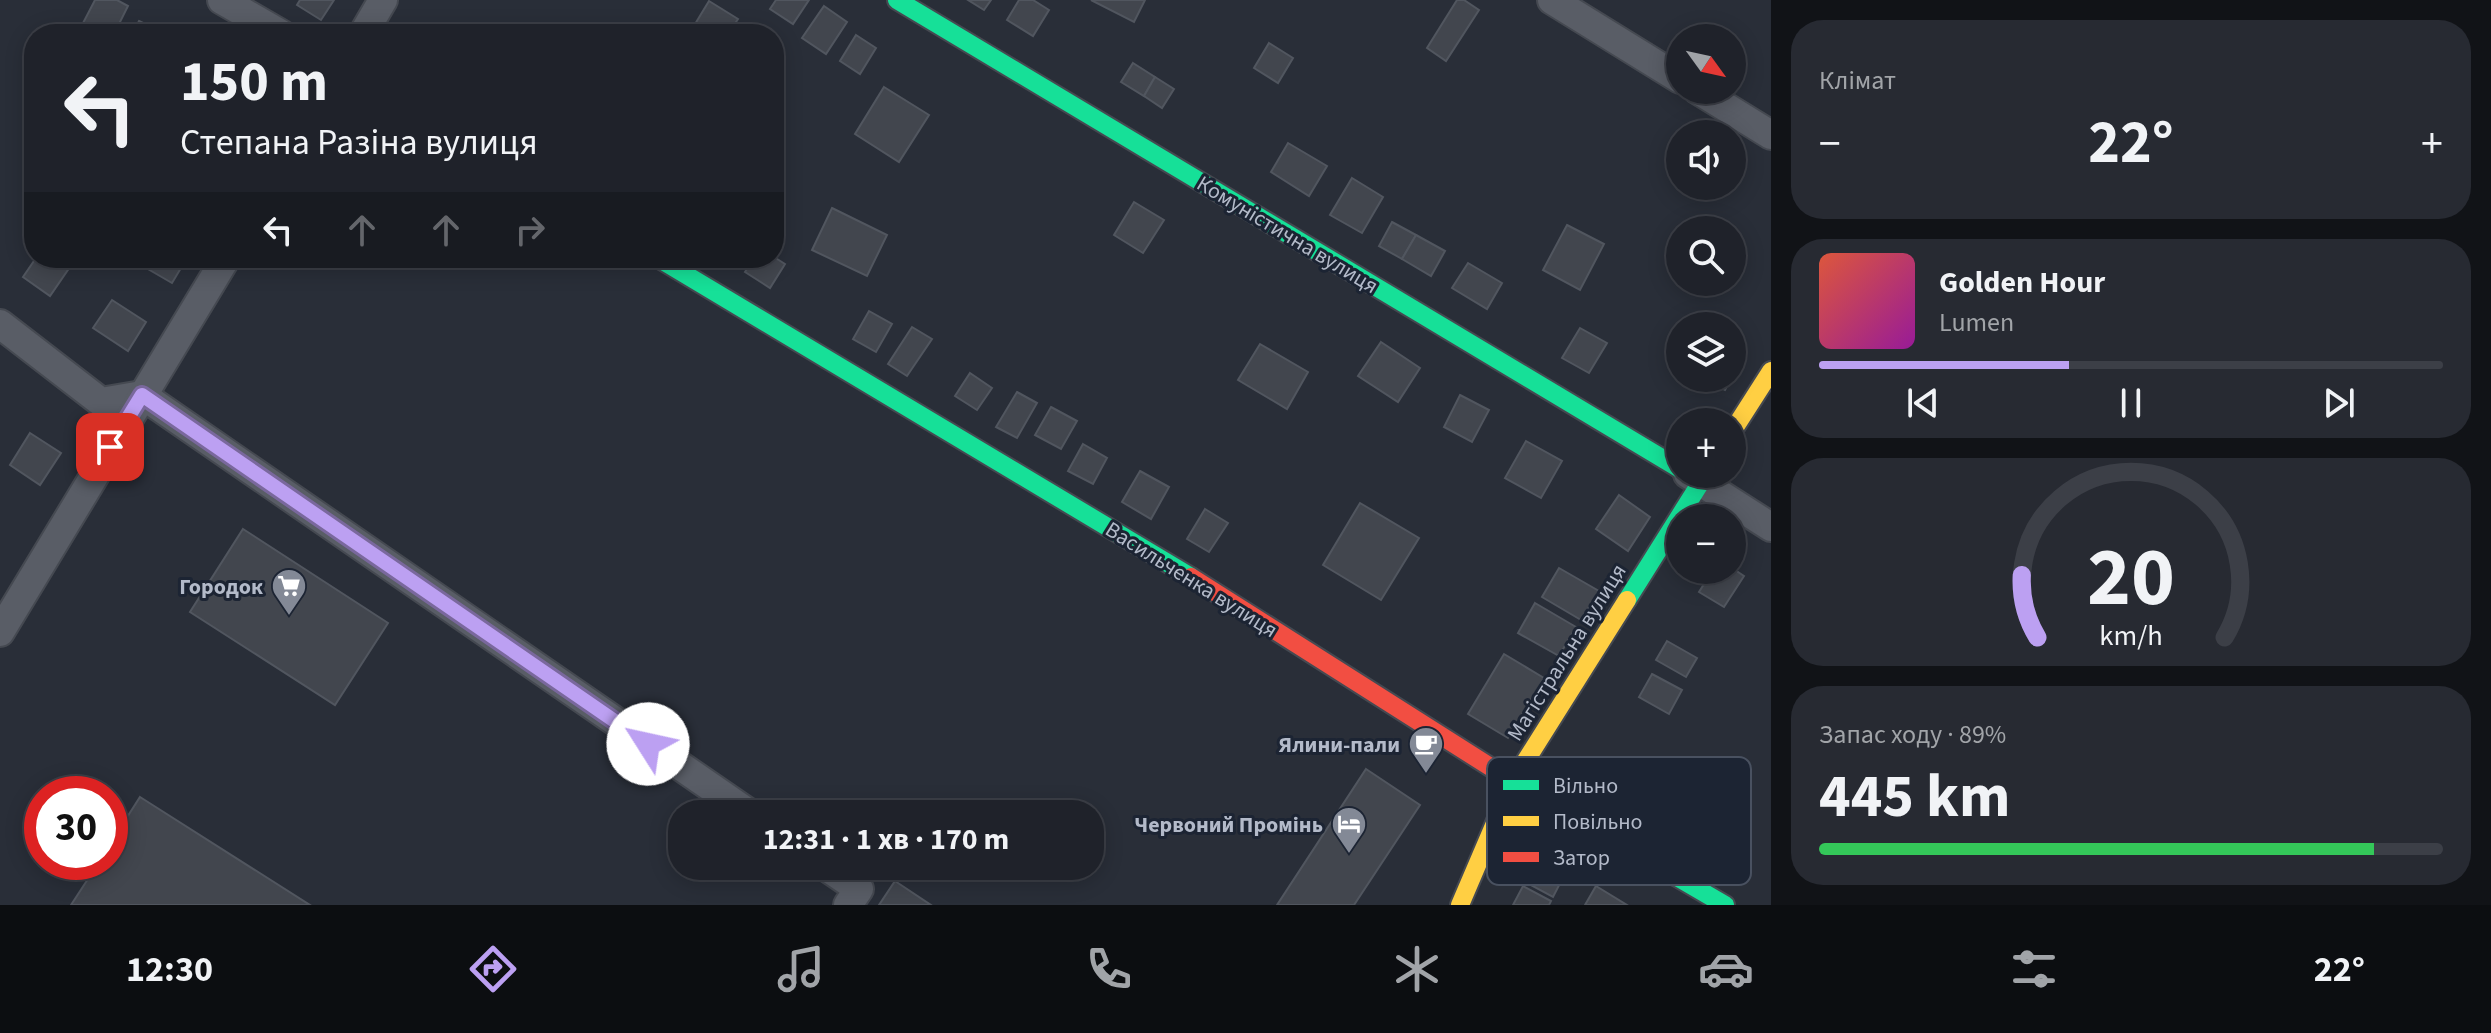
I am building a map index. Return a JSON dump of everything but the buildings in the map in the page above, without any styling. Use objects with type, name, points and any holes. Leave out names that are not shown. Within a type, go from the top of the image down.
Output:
[{"type":"street","points":[[222,0],[264,24]]},
{"type":"street","points":[[369,24],[383,0]]},
{"type":"street","name":"Комуністична вулиця","points":[[897,0],[1666,458]]},
{"type":"street","points":[[1552,0],[1666,70]]},
{"type":"street","points":[[1721,104],[1771,135]]},
{"type":"street","points":[[0,632],[220,268]]},
{"type":"street","name":"Васильченка вулиця","points":[[675,268],[1188,575],[1487,765]]},
{"type":"street","points":[[0,324],[101,402],[142,395],[730,800]]},
{"type":"street","points":[[1746,410],[1771,371]]},
{"type":"street","name":"Магістральна вулиця","points":[[1527,757],[1686,488]]},
{"type":"street","name":"Комуністична вулиця","points":[[1713,488],[1771,527]]},
{"type":"street","name":"Магістральна вулиця","points":[[1460,905],[1487,842]]},
{"type":"street","points":[[846,880],[859,889],[848,905]]},
{"type":"street","name":"Васильченка вулиця","points":[[1691,885],[1725,905]]},
{"type":"traffic: fast","points":[[897,0],[1666,461]]},
{"type":"traffic: fast","points":[[675,268],[1191,577]]},
{"type":"traffic: fast","points":[[1627,600],[1697,488]]},
{"type":"traffic: fast","points":[[1691,885],[1725,905]]},
{"type":"traffic: slow","points":[[1746,410],[1771,371]]},
{"type":"traffic: slow","points":[[1528,757],[1627,600]]},
{"type":"traffic: slow","points":[[1460,905],[1487,842]]},
{"type":"traffic: jam","points":[[1191,577],[1487,765]]},
{"type":"place","name":"Городок","points":[[289,617]]},
{"type":"place","name":"Ялини-пали","points":[[1426,775]]},
{"type":"place","name":"Червоний Промінь","points":[[1349,855]]},
{"type":"route","points":[[110,447],[142,395],[648,744]]}]
